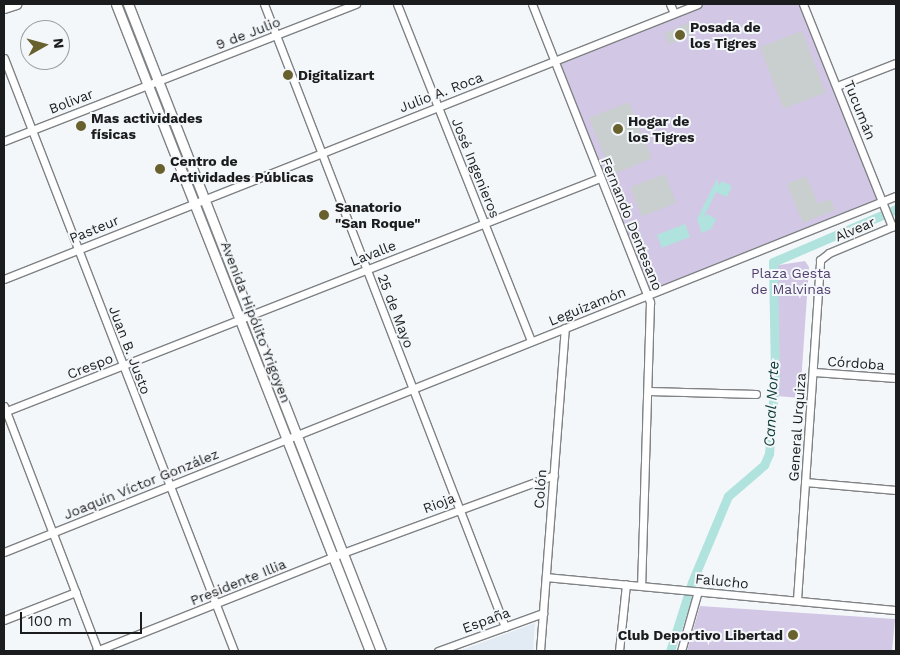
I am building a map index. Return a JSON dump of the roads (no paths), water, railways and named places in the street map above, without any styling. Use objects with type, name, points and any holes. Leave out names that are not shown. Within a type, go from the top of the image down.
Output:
[{"type":"street","points":[[4,8],[16,4]]},
{"type":"street","name":"Avenida Hipólito Yrigoyen","points":[[116,4],[370,651]]},
{"type":"street","name":"Avenida Hipólito Yrigoyen","points":[[128,4],[381,651]]},
{"type":"street","name":"25 de Mayo","points":[[264,4],[505,627]]},
{"type":"street","name":"9 de Julio","points":[[148,85],[356,4]]},
{"type":"street","name":"José Ingenieros","points":[[397,4],[530,341]]},
{"type":"street","name":"Fernando Dentesano","points":[[532,4],[648,295],[649,391],[641,585]]},
{"type":"street","points":[[670,4],[674,13]]},
{"type":"street","name":"Julio A. Roca","points":[[194,204],[698,4]]},
{"type":"street","name":"Tucumán","points":[[803,4],[882,201],[894,226]]},
{"type":"street","name":"Juan B. Justo","points":[[4,58],[234,651]]},
{"type":"street","points":[[837,86],[896,63]]},
{"type":"street","name":"Bolivar","points":[[4,141],[148,85]]},
{"type":"street","name":"Lavalle","points":[[240,319],[600,178]]},
{"type":"street","name":"Leguizamón","points":[[287,439],[414,390],[530,341],[896,196]]},
{"type":"street","name":"Pasteur","points":[[4,278],[194,204]]},
{"type":"street","name":"Alvear","points":[[823,256],[894,226]]},
{"type":"street","name":"General Urquiza","points":[[797,600],[814,372],[820,260],[823,256]]},
{"type":"street","name":"Crespo","points":[[4,410],[123,367],[240,319]]},
{"type":"street","name":"Colón","points":[[540,651],[565,328]]},
{"type":"street","name":"Córdoba","points":[[814,372],[896,378]]},
{"type":"street","points":[[649,391],[756,394]]},
{"type":"street","points":[[4,410],[51,533],[76,592],[97,651]]},
{"type":"street","name":"Joaquín Víctor González","points":[[4,552],[287,439]]},
{"type":"street","name":"Rioja","points":[[333,557],[554,475]]},
{"type":"street","points":[[806,482],[896,490]]},
{"type":"street","name":"Presidente Illia","points":[[97,651],[333,557]]},
{"type":"street","name":"Falucho","points":[[546,578],[641,585],[896,610]]},
{"type":"street","points":[[619,651],[626,584]]},
{"type":"street","points":[[681,651],[698,591]]},
{"type":"street","points":[[4,620],[76,592]]},
{"type":"street","name":"España","points":[[438,651],[543,613]]},
{"type":"waterway","name":"Canal Norte","points":[[670,651],[692,582],[728,496],[764,465],[769,454],[775,376],[773,262],[896,209]]},
{"type":"place","name":"Posada de los Tigres","points":[[680,35]]},
{"type":"place","name":"Digitalizart","points":[[288,75]]},
{"type":"place","name":"Mas actividades físicas","points":[[81,126]]},
{"type":"place","name":"Hogar de los Tigres","points":[[618,129]]},
{"type":"place","name":"Centro de Actividades Públicas","points":[[160,169]]},
{"type":"place","name":"Sanatorio \"San Roque\"","points":[[324,215]]},
{"type":"place","name":"Club Deportivo Libertad","points":[[793,635]]},
{"type":"park label","name":"Plaza Gesta de Malvinas","points":[[791,282]]}]
